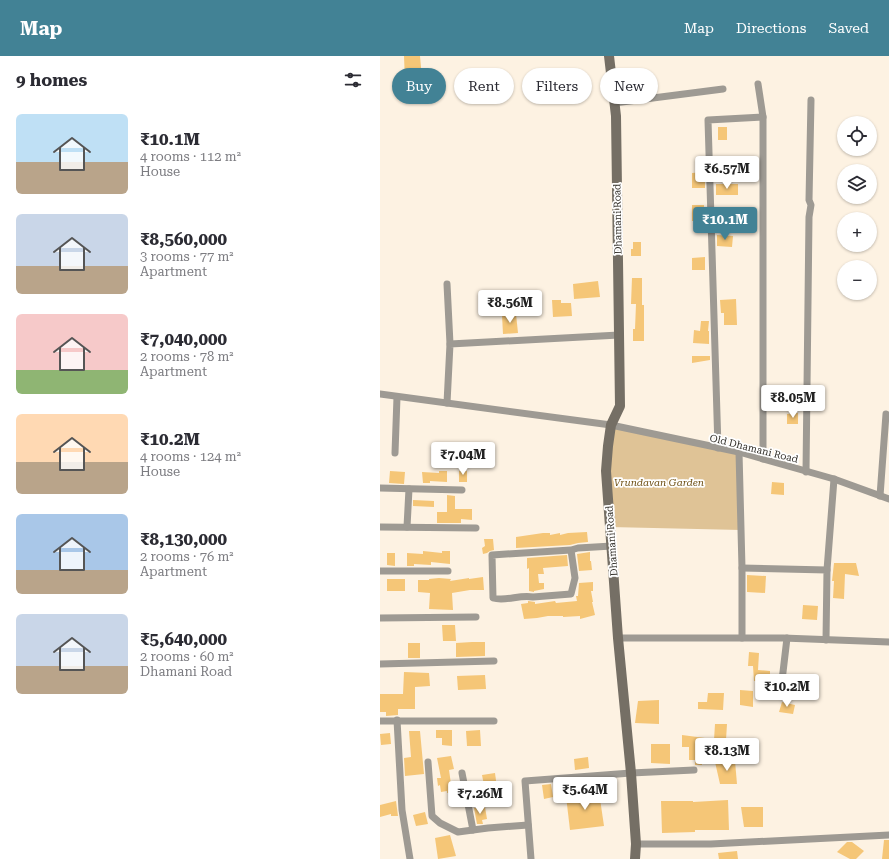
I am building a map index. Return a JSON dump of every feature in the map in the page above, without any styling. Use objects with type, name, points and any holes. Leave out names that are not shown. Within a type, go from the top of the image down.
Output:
[{"type":"main road","name":"Dhamani Road","points":[[610,56],[611,68]]},
{"type":"main road","name":"Dhamani Road","points":[[614,104],[616,116],[620,406],[611,426],[606,471],[618,638],[631,773],[636,844],[635,859]]},
{"type":"street","points":[[758,84],[764,117],[763,459]]},
{"type":"street","points":[[658,97],[723,88]]},
{"type":"street","points":[[806,472],[809,217],[811,205],[811,100]]},
{"type":"street","points":[[718,448],[708,120],[764,117]]},
{"type":"street","points":[[446,284],[450,344],[447,403]]},
{"type":"street","points":[[450,344],[619,335]]},
{"type":"street","name":"Old Dhamani Road","points":[[380,394],[611,426],[739,452],[834,480],[889,499]]},
{"type":"street","points":[[395,453],[397,397]]},
{"type":"street","points":[[880,496],[886,414]]},
{"type":"street","points":[[739,452],[742,638]]},
{"type":"street","points":[[826,640],[827,570],[834,480]]},
{"type":"street","points":[[380,488],[462,490]]},
{"type":"street","points":[[407,527],[409,489]]},
{"type":"street","points":[[380,527],[476,528]]},
{"type":"street","points":[[571,550],[492,555],[493,598],[498,600],[528,596],[533,597],[571,594],[575,578],[571,550],[578,548],[612,546]]},
{"type":"street","points":[[742,568],[827,570]]},
{"type":"street","points":[[380,571],[448,571]]},
{"type":"street","points":[[380,618],[476,617]]},
{"type":"street","points":[[618,638],[787,638],[889,642]]},
{"type":"street","points":[[781,689],[787,638]]},
{"type":"street","points":[[380,664],[494,661]]},
{"type":"street","points":[[397,720],[402,810],[410,859]]},
{"type":"street","points":[[380,721],[494,720]]},
{"type":"street","points":[[428,762],[432,816],[440,823],[458,832],[528,825]]},
{"type":"street","points":[[531,859],[525,781],[694,770]]},
{"type":"street","points":[[462,773],[473,830]]},
{"type":"street","points":[[636,844],[711,844],[889,835]]},
{"type":"green space","name":"Vrundavan Garden","points":[[611,425],[739,452],[741,530],[610,527]]},
{"type":"building","points":[[404,56],[420,56],[421,68],[404,68]]},
{"type":"building","points":[[718,127],[727,127],[727,140],[718,140]]},
{"type":"building","points":[[705,172],[705,188],[692,188],[692,173]]},
{"type":"building","points":[[716,184],[738,184],[738,195],[716,195]]},
{"type":"building","points":[[692,205],[704,205],[704,221],[692,221]]},
{"type":"building","points":[[717,235],[733,236],[732,247],[717,246]]},
{"type":"building","points":[[633,242],[641,242],[641,256],[631,256]]},
{"type":"building","points":[[705,257],[705,270],[692,270],[692,258]]},
{"type":"building","points":[[632,278],[642,278],[644,341],[633,341],[636,304],[631,304]]},
{"type":"building","points":[[598,281],[600,297],[574,299],[573,284]]},
{"type":"building","points":[[736,299],[737,325],[724,325],[724,313],[721,313],[720,300]]},
{"type":"building","points":[[552,300],[561,300],[561,303],[571,303],[572,316],[553,317]]},
{"type":"building","points":[[516,314],[518,333],[503,334],[502,315]]},
{"type":"building","points":[[701,321],[709,321],[709,344],[693,343],[694,330],[700,331]]},
{"type":"building","points":[[692,356],[710,356],[710,360],[692,363]]},
{"type":"building","points":[[798,413],[798,424],[787,424],[787,414]]},
{"type":"building","points":[[390,471],[405,472],[404,484],[389,483]]},
{"type":"building","points":[[439,471],[447,471],[447,482],[430,481],[430,483],[423,483],[422,472],[439,473]]},
{"type":"building","points":[[459,471],[467,471],[467,482],[459,482]]},
{"type":"building","points":[[772,482],[784,483],[784,495],[771,494]]},
{"type":"building","points":[[447,495],[455,496],[455,509],[472,509],[472,520],[461,519],[461,523],[437,523],[437,512],[447,512]]},
{"type":"building","points":[[413,500],[434,501],[434,507],[413,506]]},
{"type":"building","points":[[587,532],[588,542],[570,545],[516,548],[516,537],[543,533],[550,533],[550,535],[560,533],[560,535]]},
{"type":"building","points":[[484,539],[493,539],[494,550],[483,554],[482,548],[485,546]]},
{"type":"building","points":[[423,551],[442,553],[442,551],[450,551],[450,564],[431,562],[431,565],[414,564],[414,566],[407,566],[407,553],[423,554]]},
{"type":"building","points":[[590,552],[592,570],[579,571],[577,554]]},
{"type":"building","points":[[387,553],[395,553],[395,566],[387,565]]},
{"type":"building","points":[[567,555],[568,566],[543,568],[544,574],[538,574],[539,583],[544,583],[544,589],[534,592],[529,591],[529,568],[527,569],[527,558]]},
{"type":"building","points":[[834,563],[856,563],[859,576],[845,574],[844,599],[833,598],[834,581],[832,581]]},
{"type":"building","points":[[747,575],[766,576],[765,593],[747,592]]},
{"type":"building","points":[[483,577],[484,590],[470,590],[452,593],[453,610],[429,609],[430,593],[418,592],[418,580],[439,578],[451,579],[450,581]]},
{"type":"building","points":[[387,579],[405,579],[405,591],[387,591]]},
{"type":"building","points":[[593,582],[593,591],[591,591],[595,615],[580,619],[580,616],[548,616],[524,619],[521,604],[528,603],[528,601],[535,602],[535,604],[555,601],[556,603],[577,601],[576,596],[578,596],[579,583]]},
{"type":"building","points":[[803,605],[818,606],[817,620],[802,619]]},
{"type":"building","points":[[442,625],[455,625],[456,641],[443,641]]},
{"type":"building","points":[[485,642],[485,656],[456,657],[456,643]]},
{"type":"building","points":[[408,643],[420,643],[420,658],[408,658]]},
{"type":"building","points":[[749,652],[759,653],[758,670],[770,671],[770,682],[754,681],[753,666],[748,666]]},
{"type":"building","points":[[404,672],[429,673],[430,686],[415,687],[415,709],[398,709],[398,715],[386,716],[386,712],[380,712],[380,694],[403,694]]},
{"type":"building","points":[[485,675],[486,689],[458,690],[457,676]]},
{"type":"building","points":[[740,690],[753,691],[753,707],[740,705]]},
{"type":"building","points":[[708,693],[724,693],[723,710],[698,709],[698,702],[707,702]]},
{"type":"building","points":[[659,700],[659,724],[635,723],[638,701]]},
{"type":"building","points":[[782,702],[795,705],[793,714],[779,712]]},
{"type":"building","points":[[715,724],[727,724],[726,740],[714,740]]},
{"type":"building","points":[[436,730],[452,730],[452,746],[442,745],[442,738],[436,738]]},
{"type":"building","points":[[480,730],[481,746],[467,746],[466,731]]},
{"type":"building","points":[[409,731],[420,731],[424,774],[405,776],[404,758],[411,757]]},
{"type":"building","points":[[390,733],[391,744],[381,745],[380,734]]},
{"type":"building","points":[[682,735],[705,738],[705,747],[701,747],[702,765],[695,765],[695,760],[689,760],[689,747],[682,747]]},
{"type":"building","points":[[651,744],[670,744],[670,764],[651,763]]},
{"type":"building","points":[[451,756],[454,769],[449,770],[451,784],[454,783],[456,792],[441,792],[440,785],[438,786],[437,778],[441,778],[437,758]]},
{"type":"building","points":[[588,757],[589,768],[575,770],[574,759]]},
{"type":"building","points":[[735,761],[737,784],[720,784],[715,762]]},
{"type":"building","points":[[495,773],[497,788],[485,790],[482,775]]},
{"type":"building","points":[[551,784],[553,797],[544,799],[542,785]]},
{"type":"building","points":[[599,792],[604,826],[570,830],[566,796]]},
{"type":"building","points":[[728,800],[729,830],[695,830],[695,832],[662,833],[661,801],[693,802]]},
{"type":"building","points":[[396,801],[398,816],[391,816],[391,814],[380,817],[380,805]]},
{"type":"building","points":[[485,807],[487,819],[482,820],[483,824],[477,824],[474,808]]},
{"type":"building","points":[[741,807],[763,807],[763,827],[744,827]]},
{"type":"building","points":[[425,812],[428,824],[416,826],[413,815]]},
{"type":"building","points":[[450,835],[456,856],[438,859],[435,838]]},
{"type":"building","points":[[884,840],[889,840],[889,859],[882,859]]},
{"type":"building","points":[[847,842],[852,842],[864,851],[856,859],[850,859],[837,852]]},
{"type":"building","points":[[737,851],[738,859],[719,859],[718,853]]}]
